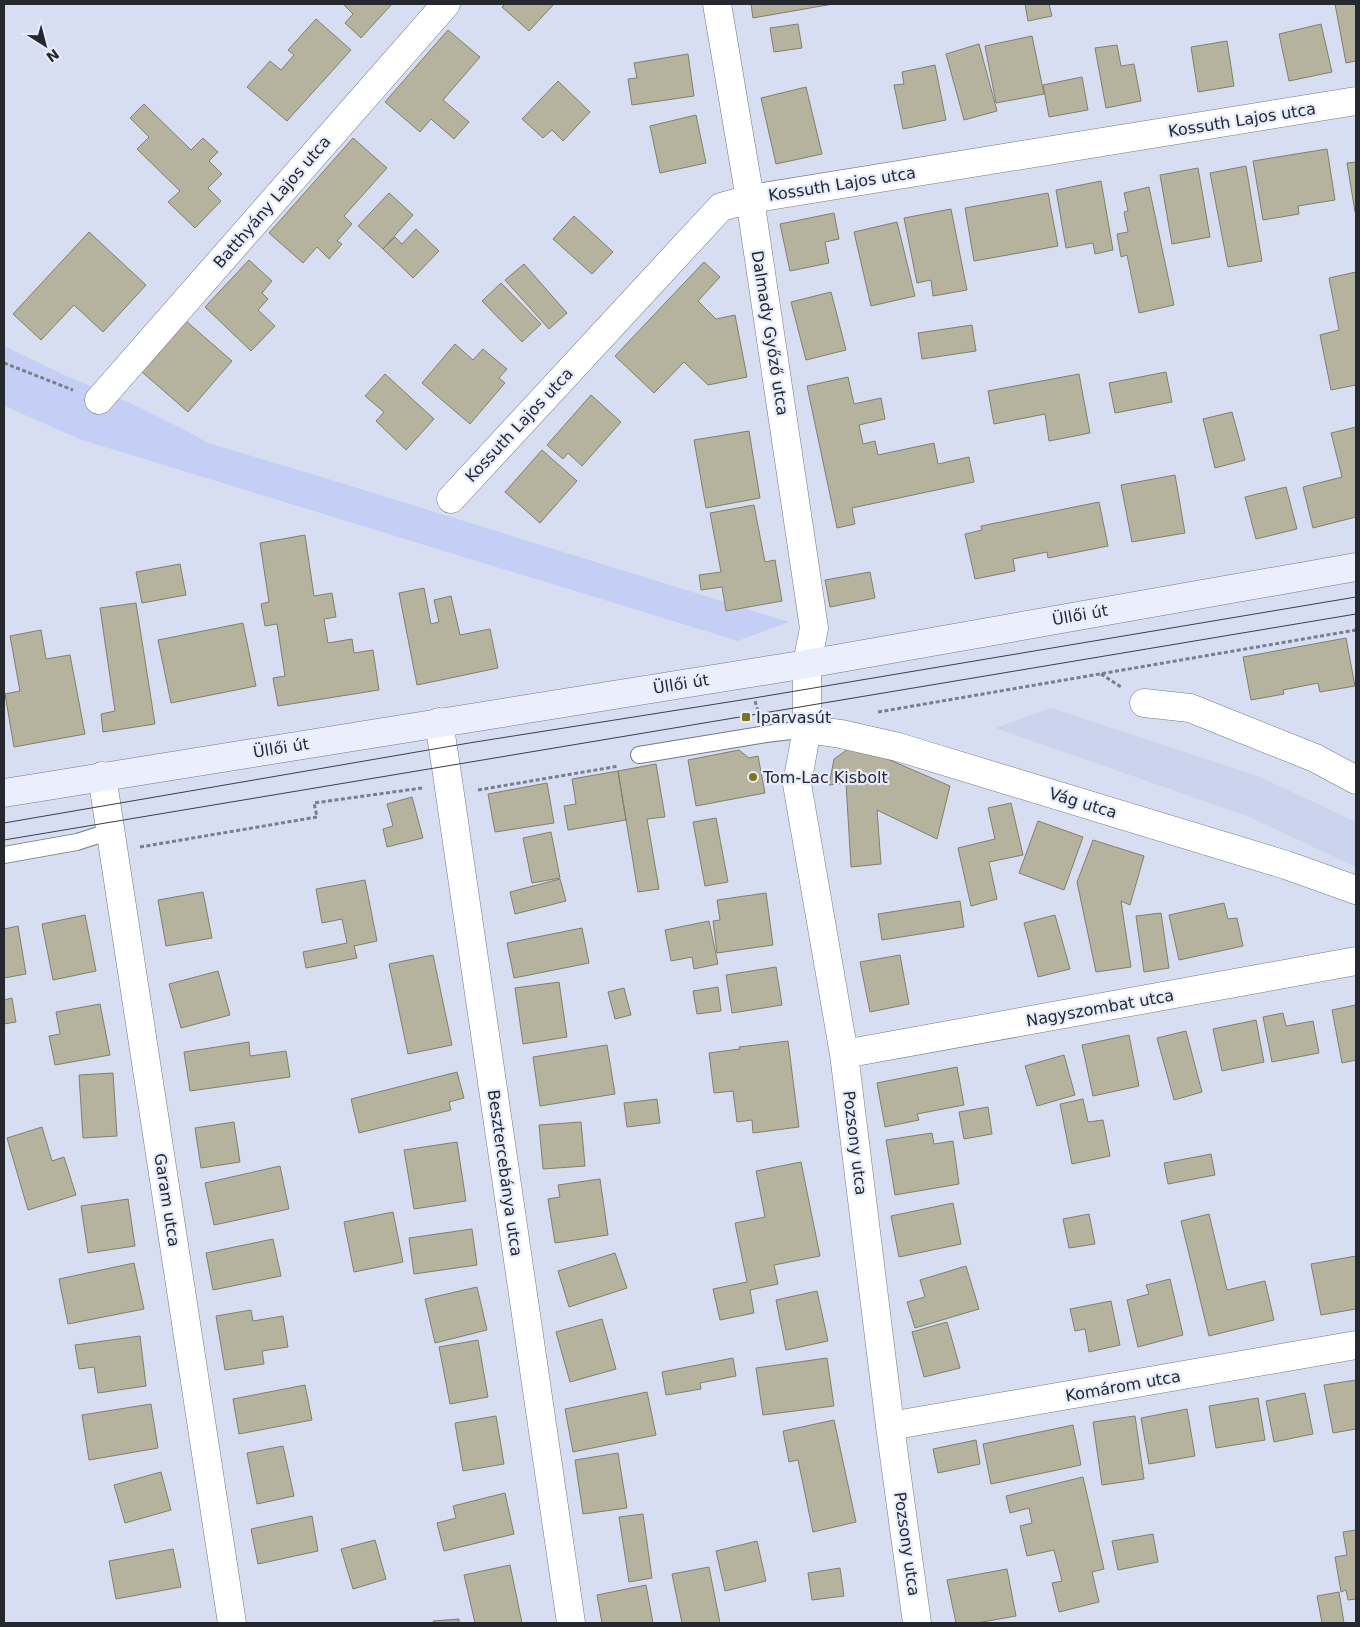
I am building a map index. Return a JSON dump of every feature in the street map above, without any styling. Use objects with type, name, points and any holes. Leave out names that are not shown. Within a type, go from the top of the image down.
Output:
[{"type":"main road","name":"Üllői út","points":[[4,793],[808,664],[1356,567]]},
{"type":"street","name":"Batthyány Lajos utca","points":[[99,400],[446,4]]},
{"type":"street","name":"Dalmady Győző utca","points":[[717,4],[750,199],[814,628],[808,664]]},
{"type":"street","name":"Kossuth Lajos utca","points":[[451,499],[721,208],[750,199],[1356,102]]},
{"type":"street","name":"Pozsony utca","points":[[808,664],[807,729],[797,784],[844,1054],[890,1426],[917,1623]]},
{"type":"street","points":[[1144,703],[1190,708],[1315,758],[1356,780]]},
{"type":"street","name":"Besztercebánya utca","points":[[438,722],[571,1623]]},
{"type":"street","name":"Vág utca","points":[[807,729],[841,734],[898,747],[1286,865],[1356,890]]},
{"type":"street","name":"Garam utca","points":[[102,776],[232,1623]]},
{"type":"street","name":"Nagyszombat utca","points":[[844,1054],[1356,962]]},
{"type":"street","name":"Komárom utca","points":[[890,1426],[1356,1345]]},
{"type":"lane","points":[[639,755],[807,729]]},
{"type":"lane","points":[[4,854],[77,842],[112,841]]},
{"type":"path","points":[[4,363],[99,400]]},
{"type":"path","points":[[872,713],[1356,630]]},
{"type":"path","points":[[112,841],[317,817],[314,803],[419,788],[449,787],[477,790],[640,763],[639,755]]},
{"type":"shaded area","points":[[4,346],[62,374],[128,402],[208,443],[789,622],[738,641],[82,440],[4,406]]},
{"type":"shaded area","points":[[1051,708],[1258,776],[1356,822],[1356,867],[1247,816],[995,728]]},
{"type":"building","points":[[343,4],[392,4],[361,38],[345,23],[353,14]]},
{"type":"building","points":[[505,4],[554,4],[529,31],[502,7]]},
{"type":"building","points":[[751,4],[833,4],[753,18]]},
{"type":"building","points":[[1025,4],[1049,4],[1052,16],[1028,21]]},
{"type":"building","points":[[1335,4],[1356,4],[1356,61],[1346,63]]},
{"type":"building","points":[[316,19],[351,50],[287,121],[247,87],[270,61],[281,70],[294,55],[288,50]]},
{"type":"building","points":[[798,24],[802,48],[774,52],[770,28]]},
{"type":"building","points":[[1321,24],[1332,72],[1289,81],[1279,34]]},
{"type":"building","points":[[448,30],[480,57],[443,100],[469,122],[454,139],[431,119],[420,132],[385,102]]},
{"type":"building","points":[[1032,36],[1044,94],[996,103],[985,46]]},
{"type":"building","points":[[1227,41],[1234,86],[1198,92],[1191,47]]},
{"type":"building","points":[[979,44],[997,111],[964,120],[946,54]]},
{"type":"building","points":[[1117,45],[1121,66],[1134,64],[1141,101],[1106,108],[1095,48]]},
{"type":"building","points":[[688,54],[694,96],[632,105],[628,79],[637,78],[634,63]]},
{"type":"building","points":[[935,65],[946,120],[903,129],[894,85],[904,84],[902,72]]},
{"type":"building","points":[[1082,77],[1088,110],[1049,117],[1043,85]]},
{"type":"building","points":[[558,81],[590,112],[563,141],[552,130],[543,138],[522,119]]},
{"type":"building","points":[[806,87],[822,154],[776,164],[761,98]]},
{"type":"building","points":[[144,104],[191,150],[203,138],[218,152],[209,161],[222,174],[208,188],[221,201],[195,228],[168,202],[180,191],[137,149],[149,137],[130,118]]},
{"type":"building","points":[[696,115],[706,163],[660,173],[650,126]]},
{"type":"building","points":[[353,138],[387,168],[344,216],[352,224],[337,241],[342,244],[329,259],[317,247],[303,263],[269,233]]},
{"type":"building","points":[[1327,149],[1335,200],[1298,206],[1299,214],[1263,220],[1253,161]]},
{"type":"building","points":[[1356,162],[1356,212],[1355,212],[1347,163]]},
{"type":"building","points":[[1246,166],[1262,261],[1228,267],[1210,173]]},
{"type":"building","points":[[1198,168],[1210,237],[1172,244],[1160,175]]},
{"type":"building","points":[[1101,181],[1113,250],[1095,254],[1093,243],[1066,248],[1056,190]]},
{"type":"building","points":[[1149,187],[1174,305],[1139,313],[1127,255],[1121,257],[1117,234],[1128,232],[1124,212],[1128,211],[1124,193]]},
{"type":"building","points":[[389,193],[413,215],[383,249],[358,226]]},
{"type":"building","points":[[1048,193],[1058,246],[974,261],[965,208]]},
{"type":"building","points":[[951,209],[967,290],[933,296],[931,280],[917,283],[904,218]]},
{"type":"building","points":[[834,213],[839,239],[825,242],[829,263],[790,271],[780,224]]},
{"type":"building","points":[[574,216],[613,252],[592,274],[553,239]]},
{"type":"building","points":[[897,222],[915,296],[871,306],[854,232]]},
{"type":"building","points":[[416,229],[439,251],[413,278],[383,249],[395,237],[402,244]]},
{"type":"building","points":[[89,232],[146,285],[103,332],[74,305],[41,340],[13,314]]},
{"type":"building","points":[[249,260],[272,281],[262,293],[268,299],[258,310],[275,326],[251,351],[205,307]]},
{"type":"building","points":[[704,262],[720,277],[698,301],[716,319],[735,315],[747,377],[708,385],[684,362],[654,393],[615,356]]},
{"type":"building","points":[[524,264],[567,313],[549,329],[505,280]]},
{"type":"building","points":[[1356,272],[1356,385],[1331,390],[1320,335],[1339,330],[1329,278]]},
{"type":"building","points":[[501,283],[541,324],[522,342],[482,301]]},
{"type":"building","points":[[831,292],[846,350],[806,360],[791,302]]},
{"type":"building","points":[[186,321],[232,361],[188,412],[142,372]]},
{"type":"building","points":[[972,325],[976,351],[922,359],[918,333]]},
{"type":"building","points":[[455,344],[473,360],[483,349],[507,369],[499,378],[505,383],[470,424],[422,383]]},
{"type":"building","points":[[1166,372],[1172,402],[1115,413],[1109,383]]},
{"type":"building","points":[[385,374],[434,419],[406,450],[376,421],[384,412],[365,396]]},
{"type":"building","points":[[1079,374],[1090,433],[1049,441],[1045,414],[994,424],[988,391]]},
{"type":"building","points":[[848,377],[854,404],[881,398],[885,419],[859,425],[863,444],[875,441],[878,455],[934,443],[938,464],[969,457],[974,482],[852,508],[855,524],[837,528],[807,386]]},
{"type":"building","points":[[591,395],[621,422],[582,466],[568,453],[563,459],[547,445]]},
{"type":"building","points":[[1232,412],[1245,460],[1215,468],[1203,419]]},
{"type":"building","points":[[1356,427],[1356,517],[1313,528],[1303,487],[1342,477],[1331,433]]},
{"type":"building","points":[[749,431],[760,498],[706,508],[694,440]]},
{"type":"building","points":[[542,450],[577,481],[540,523],[505,492]]},
{"type":"building","points":[[1175,475],[1185,533],[1132,542],[1121,485]]},
{"type":"building","points":[[1286,487],[1297,529],[1256,539],[1245,497]]},
{"type":"building","points":[[1099,502],[1108,546],[1048,558],[1047,552],[1013,559],[1015,571],[975,579],[965,534],[982,530],[981,526]]},
{"type":"building","points":[[754,505],[765,562],[775,560],[782,601],[726,611],[722,587],[701,590],[699,575],[721,572],[710,513]]},
{"type":"building","points":[[305,535],[314,596],[332,593],[336,617],[324,619],[328,643],[352,639],[354,653],[373,650],[379,690],[278,706],[273,678],[285,676],[277,624],[265,626],[261,604],[269,602],[260,543]]},
{"type":"building","points":[[180,564],[186,595],[142,603],[136,572]]},
{"type":"building","points":[[870,572],[875,598],[830,607],[825,580]]},
{"type":"building","points":[[424,588],[431,624],[439,622],[434,600],[451,596],[460,635],[490,629],[498,668],[417,685],[399,593]]},
{"type":"building","points":[[136,603],[155,724],[103,732],[101,714],[115,711],[100,608]]},
{"type":"building","points":[[243,623],[256,686],[171,703],[158,640]]},
{"type":"building","points":[[41,630],[46,659],[70,655],[85,734],[14,747],[5,694],[20,691],[10,636]]},
{"type":"building","points":[[1346,638],[1355,686],[1320,692],[1318,683],[1283,690],[1284,694],[1251,700],[1243,657]]},
{"type":"building","points":[[851,747],[869,751],[950,786],[937,839],[877,810],[881,864],[851,867],[846,783],[829,785],[834,759]]},
{"type":"building","points":[[739,750],[749,758],[758,756],[765,793],[696,806],[688,760]]},
{"type":"building","points":[[656,764],[665,817],[647,819],[659,889],[638,892],[618,771]]},
{"type":"building","points":[[618,771],[626,820],[568,830],[564,806],[576,804],[572,779]]},
{"type":"building","points":[[547,783],[554,823],[495,832],[488,794]]},
{"type":"building","points":[[412,797],[423,838],[387,847],[383,829],[393,826],[387,804]]},
{"type":"building","points":[[1011,803],[1023,855],[989,862],[997,899],[971,906],[958,848],[995,839],[988,808]]},
{"type":"building","points":[[716,818],[728,882],[705,886],[693,822]]},
{"type":"building","points":[[1038,821],[1083,837],[1064,890],[1019,873]]},
{"type":"building","points":[[551,832],[560,878],[532,883],[523,838]]},
{"type":"building","points":[[1093,840],[1144,856],[1130,905],[1121,901],[1131,967],[1096,972],[1077,882]]},
{"type":"building","points":[[560,879],[566,901],[515,914],[510,892]]},
{"type":"building","points":[[365,880],[377,941],[354,946],[357,958],[306,968],[303,952],[347,943],[342,919],[322,923],[316,889]]},
{"type":"building","points":[[203,892],[212,938],[166,946],[158,900]]},
{"type":"building","points":[[766,893],[773,945],[717,953],[713,921],[720,920],[717,900]]},
{"type":"building","points":[[960,901],[964,927],[882,940],[878,914]]},
{"type":"building","points":[[1224,903],[1228,919],[1237,918],[1243,946],[1179,960],[1169,915]]},
{"type":"building","points":[[1161,913],[1169,968],[1144,972],[1136,916]]},
{"type":"building","points":[[85,915],[96,971],[53,980],[42,924]]},
{"type":"building","points":[[1055,915],[1070,969],[1038,977],[1024,923]]},
{"type":"building","points":[[709,921],[718,964],[694,969],[692,957],[671,961],[665,930]]},
{"type":"building","points":[[18,926],[26,974],[4,978],[4,929]]},
{"type":"building","points":[[582,928],[589,963],[514,978],[507,943]]},
{"type":"building","points":[[433,955],[452,1045],[408,1054],[389,964]]},
{"type":"building","points":[[900,955],[909,1004],[870,1012],[860,962]]},
{"type":"building","points":[[776,967],[782,1005],[732,1013],[726,975]]},
{"type":"building","points":[[218,971],[230,1015],[181,1028],[169,984]]},
{"type":"building","points":[[559,982],[567,1037],[523,1044],[515,988]]},
{"type":"building","points":[[718,987],[721,1011],[697,1014],[693,991]]},
{"type":"building","points":[[624,988],[631,1015],[615,1019],[608,992]]},
{"type":"building","points":[[12,998],[16,1022],[4,1024],[4,1000]]},
{"type":"building","points":[[100,1004],[110,1055],[55,1065],[49,1036],[60,1034],[56,1012]]},
{"type":"building","points":[[1356,1005],[1356,1060],[1342,1063],[1332,1010]]},
{"type":"building","points":[[1283,1013],[1286,1026],[1313,1021],[1319,1053],[1272,1062],[1263,1017]]},
{"type":"building","points":[[1256,1020],[1264,1062],[1222,1071],[1213,1029]]},
{"type":"building","points":[[1186,1031],[1202,1092],[1174,1100],[1157,1038]]},
{"type":"building","points":[[1129,1035],[1139,1086],[1093,1096],[1082,1045]]},
{"type":"building","points":[[788,1041],[799,1127],[753,1133],[752,1120],[737,1122],[733,1091],[714,1093],[709,1053]]},
{"type":"building","points":[[249,1042],[250,1056],[286,1051],[290,1077],[190,1091],[184,1052]]},
{"type":"building","points":[[607,1045],[615,1094],[540,1106],[533,1057]]},
{"type":"building","points":[[1064,1055],[1075,1095],[1037,1106],[1025,1066]]},
{"type":"building","points":[[957,1067],[964,1105],[917,1114],[919,1120],[885,1127],[877,1083]]},
{"type":"building","points":[[457,1072],[464,1098],[449,1102],[451,1110],[359,1133],[351,1099]]},
{"type":"building","points":[[113,1073],[117,1136],[83,1138],[79,1075]]},
{"type":"building","points":[[657,1099],[660,1123],[627,1127],[624,1103]]},
{"type":"building","points":[[1083,1099],[1088,1122],[1103,1120],[1110,1156],[1072,1164],[1060,1104]]},
{"type":"building","points":[[988,1107],[992,1134],[964,1139],[959,1112]]},
{"type":"building","points":[[234,1122],[240,1162],[201,1168],[195,1128]]},
{"type":"building","points":[[581,1122],[585,1166],[543,1169],[539,1125]]},
{"type":"building","points":[[42,1127],[52,1161],[64,1157],[76,1195],[28,1210],[7,1138]]},
{"type":"building","points":[[932,1133],[934,1144],[953,1141],[959,1184],[895,1195],[886,1140]]},
{"type":"building","points":[[457,1142],[466,1201],[414,1209],[404,1150]]},
{"type":"building","points":[[1211,1154],[1215,1175],[1168,1184],[1164,1163]]},
{"type":"building","points":[[801,1162],[820,1256],[774,1265],[778,1284],[750,1290],[754,1313],[720,1320],[713,1289],[747,1282],[735,1223],[765,1217],[756,1171]]},
{"type":"building","points":[[280,1166],[289,1209],[214,1225],[205,1183]]},
{"type":"building","points":[[600,1179],[608,1235],[555,1243],[548,1199],[560,1197],[558,1185]]},
{"type":"building","points":[[128,1199],[135,1246],[88,1253],[81,1206]]},
{"type":"building","points":[[953,1203],[961,1244],[899,1257],[891,1216]]},
{"type":"building","points":[[393,1212],[403,1262],[354,1272],[344,1222]]},
{"type":"building","points":[[1089,1214],[1095,1244],[1069,1248],[1063,1219]]},
{"type":"building","points":[[1209,1214],[1227,1290],[1265,1281],[1274,1320],[1209,1336],[1181,1221]]},
{"type":"building","points":[[472,1229],[477,1265],[414,1274],[409,1238]]},
{"type":"building","points":[[273,1239],[281,1276],[213,1290],[206,1253]]},
{"type":"building","points":[[615,1253],[627,1288],[569,1307],[558,1271]]},
{"type":"building","points":[[1356,1256],[1356,1309],[1321,1315],[1311,1264]]},
{"type":"building","points":[[134,1263],[144,1309],[68,1324],[59,1279]]},
{"type":"building","points":[[966,1266],[979,1309],[915,1328],[907,1302],[925,1297],[920,1280]]},
{"type":"building","points":[[1170,1279],[1183,1335],[1138,1347],[1127,1300],[1149,1294],[1146,1285]]},
{"type":"building","points":[[477,1287],[487,1330],[435,1343],[425,1299]]},
{"type":"building","points":[[817,1291],[828,1341],[786,1350],[776,1300]]},
{"type":"building","points":[[1111,1301],[1120,1345],[1089,1352],[1085,1329],[1075,1331],[1070,1309]]},
{"type":"building","points":[[251,1310],[253,1321],[283,1316],[288,1347],[262,1351],[264,1364],[225,1370],[216,1316]]},
{"type":"building","points":[[602,1319],[616,1369],[570,1382],[556,1332]]},
{"type":"building","points":[[947,1322],[960,1368],[924,1377],[912,1332]]},
{"type":"building","points":[[140,1336],[146,1386],[98,1393],[94,1367],[79,1369],[75,1345]]},
{"type":"building","points":[[478,1340],[488,1397],[450,1404],[439,1347]]},
{"type":"building","points":[[733,1358],[736,1376],[700,1383],[701,1389],[666,1395],[662,1372]]},
{"type":"building","points":[[827,1358],[834,1406],[763,1415],[756,1368]]},
{"type":"building","points":[[1356,1380],[1356,1429],[1333,1433],[1324,1385]]},
{"type":"building","points":[[305,1385],[312,1420],[239,1434],[233,1399]]},
{"type":"building","points":[[647,1392],[656,1435],[573,1452],[565,1409]]},
{"type":"building","points":[[1305,1393],[1313,1434],[1274,1442],[1266,1401]]},
{"type":"building","points":[[1258,1398],[1265,1440],[1216,1448],[1209,1406]]},
{"type":"building","points":[[151,1404],[158,1448],[89,1460],[82,1415]]},
{"type":"building","points":[[1187,1409],[1195,1456],[1149,1464],[1141,1418]]},
{"type":"building","points":[[496,1416],[504,1464],[463,1471],[455,1423]]},
{"type":"building","points":[[1135,1416],[1144,1479],[1102,1485],[1093,1422]]},
{"type":"building","points":[[834,1420],[856,1522],[813,1532],[798,1460],[789,1462],[783,1431]]},
{"type":"building","points":[[1073,1425],[1081,1465],[991,1484],[983,1444]]},
{"type":"building","points":[[976,1440],[980,1464],[938,1473],[933,1449]]},
{"type":"building","points":[[283,1446],[294,1496],[257,1504],[247,1453]]},
{"type":"building","points":[[618,1453],[627,1508],[583,1514],[575,1460]]},
{"type":"building","points":[[161,1472],[171,1510],[125,1523],[114,1485]]},
{"type":"building","points":[[1083,1477],[1104,1569],[1092,1572],[1099,1602],[1059,1612],[1052,1583],[1062,1581],[1054,1550],[1027,1556],[1020,1526],[1032,1523],[1029,1508],[1010,1513],[1006,1496]]},
{"type":"building","points":[[505,1493],[514,1534],[444,1551],[437,1523],[456,1518],[453,1506]]},
{"type":"building","points":[[643,1514],[652,1578],[629,1582],[619,1517]]},
{"type":"building","points":[[312,1516],[318,1551],[258,1564],[251,1529]]},
{"type":"building","points":[[1356,1530],[1356,1599],[1348,1600],[1346,1590],[1341,1592],[1335,1557],[1347,1555],[1343,1532]]},
{"type":"building","points":[[1153,1534],[1158,1562],[1118,1570],[1112,1541]]},
{"type":"building","points":[[375,1540],[386,1579],[353,1589],[341,1549]]},
{"type":"building","points":[[757,1541],[766,1581],[725,1591],[716,1551]]},
{"type":"building","points":[[173,1549],[181,1587],[116,1599],[109,1561]]},
{"type":"building","points":[[510,1565],[522,1623],[475,1623],[464,1575]]},
{"type":"building","points":[[709,1567],[720,1623],[682,1623],[672,1574]]},
{"type":"building","points":[[840,1568],[844,1596],[812,1600],[808,1573]]},
{"type":"building","points":[[1007,1569],[1016,1616],[977,1623],[956,1623],[947,1580]]},
{"type":"building","points":[[646,1585],[653,1623],[602,1623],[597,1595]]},
{"type":"building","points":[[1339,1592],[1344,1623],[1322,1623],[1317,1596]]},
{"type":"building","points":[[459,1619],[459,1623],[434,1623],[433,1621]]},
{"type":"tram line","points":[[4,823],[469,743],[754,698],[1356,597]]},
{"type":"tram line","points":[[4,840],[1356,614]]},
{"type":"place","name":"Iparvasút","points":[[746,717]]},
{"type":"place","name":"Tom-Lac Kisbolt","points":[[753,777]]}]
